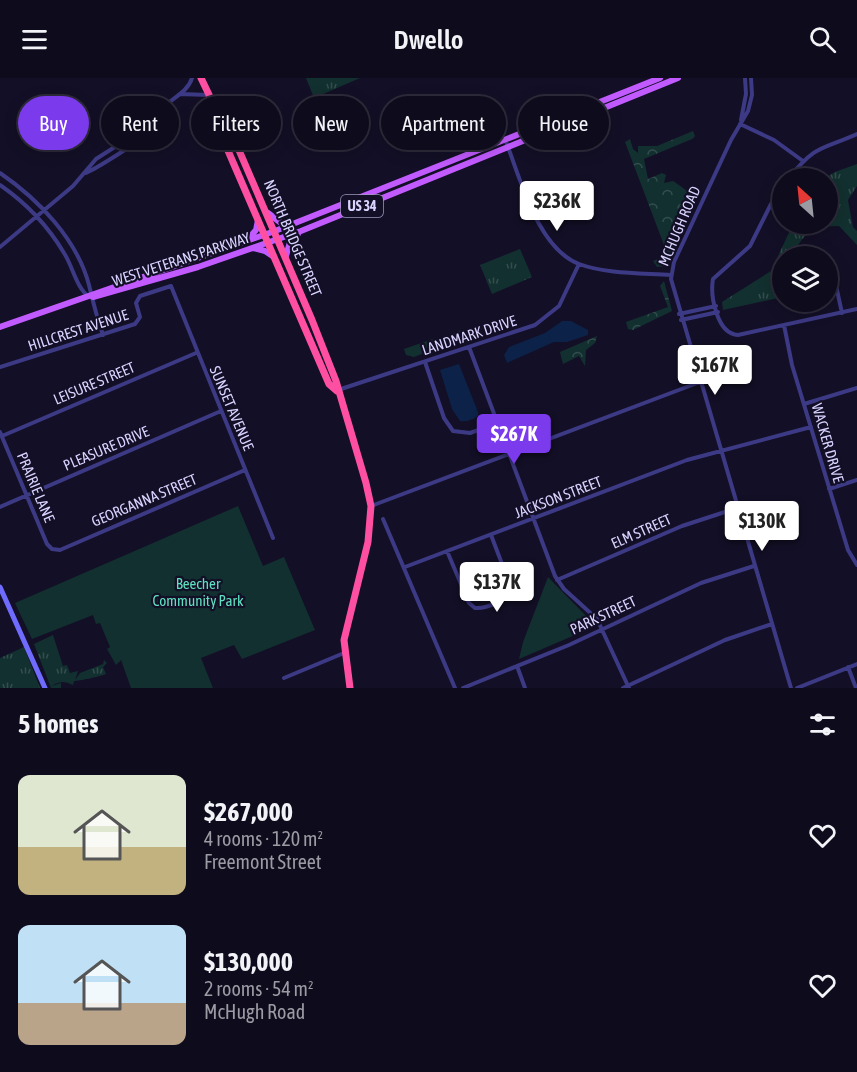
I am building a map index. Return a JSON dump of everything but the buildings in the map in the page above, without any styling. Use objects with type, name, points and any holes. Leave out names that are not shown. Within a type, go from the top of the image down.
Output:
[{"type":"highway","name":"NORTH BRIDGE STREET","points":[[201,78],[209,96]]},
{"type":"highway","name":"NORTH BRIDGE STREET","points":[[229,150],[259,216],[329,384],[337,390]]},
{"type":"highway","name":"NORTH BRIDGE STREET","points":[[240,150],[312,320],[363,468],[371,506],[368,542],[348,621],[344,652],[350,688]]},
{"type":"main road","name":"US 34","points":[[279,239],[660,78]]},
{"type":"main road","name":"US 34","points":[[275,231],[678,78]]},
{"type":"main road","points":[[268,213],[281,223],[296,222]]},
{"type":"main road","points":[[246,241],[256,230],[259,216]]},
{"type":"main road","name":"WEST VETERANS PARKWAY","points":[[0,327],[275,231]]},
{"type":"main road","points":[[286,256],[290,242],[301,231]]},
{"type":"main road","name":"WEST VETERANS PARKWAY","points":[[90,297],[103,296],[279,239]]},
{"type":"main road","points":[[253,248],[265,251],[277,260]]},
{"type":"street","points":[[180,94],[192,78]]},
{"type":"street","name":"MCHUGH ROAD","points":[[740,124],[746,94],[745,78]]},
{"type":"street","name":"MCHUGH ROAD","points":[[751,78],[751,103],[674,262],[671,275],[672,291],[790,688]]},
{"type":"street","points":[[0,248],[38,217],[84,174],[93,171],[104,161],[136,142],[171,99],[180,94],[195,92],[205,96]]},
{"type":"street","points":[[740,124],[774,140],[803,161]]},
{"type":"street","points":[[797,168],[819,147],[857,134]]},
{"type":"street","points":[[507,142],[545,235],[559,251],[579,264],[596,268],[671,275]]},
{"type":"street","points":[[0,173],[44,211],[76,255],[104,334]]},
{"type":"street","points":[[0,185],[38,217],[63,250],[81,291],[90,297]]},
{"type":"street","points":[[772,207],[747,251],[713,279],[716,306],[722,326],[731,335],[784,326],[857,309]]},
{"type":"street","name":"LANDMARK DRIVE","points":[[337,390],[535,325],[547,317],[562,301],[579,264]]},
{"type":"street","name":"HILLCREST AVENUE","points":[[0,367],[139,322],[136,303],[140,296],[171,286]]},
{"type":"street","name":"SUNSET AVENUE","points":[[171,286],[196,353],[273,538]]},
{"type":"street","points":[[838,295],[842,313]]},
{"type":"street","points":[[679,314],[716,306]]},
{"type":"street","points":[[681,320],[718,312]]},
{"type":"street","name":"WACKER DRIVE","points":[[784,326],[829,489],[848,550],[857,565]]},
{"type":"street","points":[[468,347],[557,580],[590,612],[602,628],[628,687]]},
{"type":"street","name":"LEISURE STREET","points":[[1,434],[196,353]]},
{"type":"street","points":[[425,362],[444,418],[453,431],[470,433],[496,424]]},
{"type":"street","points":[[371,506],[699,382]]},
{"type":"street","points":[[804,404],[857,388]]},
{"type":"street","name":"PLEASURE DRIVE","points":[[0,507],[221,411]]},
{"type":"street","name":"JACKSON STREET","points":[[405,567],[534,520],[676,464],[719,450],[811,427]]},
{"type":"street","name":"PRAIRIE LANE","points":[[1,434],[47,544],[52,549]]},
{"type":"street","name":"GEORGANNA STREET","points":[[52,549],[60,550],[245,470]]},
{"type":"street","points":[[829,489],[857,480]]},
{"type":"street","name":"ELM STREET","points":[[557,580],[682,526],[737,508]]},
{"type":"street","points":[[383,519],[455,688]]},
{"type":"street","points":[[447,551],[469,603],[475,608],[481,608],[509,596],[512,590],[491,536]]},
{"type":"street","name":"PARK STREET","points":[[463,688],[701,583],[754,566]]},
{"type":"street","points":[[1,589],[45,688]]},
{"type":"street","points":[[623,688],[725,640],[772,624]]},
{"type":"street","points":[[284,678],[344,652]]},
{"type":"street","points":[[797,688],[857,663]]},
{"type":"street","points":[[517,666],[525,688]]},
{"type":"street","points":[[848,667],[856,688]]},
{"type":"green space","points":[[306,78],[360,78],[319,96],[313,96]]},
{"type":"green space","points":[[693,131],[695,136],[692,139],[644,159],[648,179],[662,173],[666,175],[664,183],[673,181],[676,183],[690,194],[695,204],[666,266],[657,267],[653,261],[664,257],[664,245],[625,142],[630,139],[633,149],[638,153],[638,146],[657,146]]},
{"type":"green space","points":[[857,164],[857,186],[848,200],[853,227],[857,231],[857,245],[838,226],[838,171]]},
{"type":"green space","points":[[788,234],[807,234],[797,246],[783,246]]},
{"type":"green space","points":[[520,249],[532,277],[492,294],[480,265]]},
{"type":"green space","points":[[772,269],[772,299],[723,310],[722,302]]},
{"type":"green space","points":[[664,281],[672,311],[633,330],[628,329],[626,322],[668,307],[660,286]]},
{"type":"green space","points":[[461,330],[465,335],[432,350],[433,342]]},
{"type":"green space","points":[[597,336],[595,343],[586,350],[585,366],[579,356],[563,364],[560,352]]},
{"type":"green space","points":[[433,339],[432,350],[414,357],[406,355],[404,349]]},
{"type":"green space","name":"Beecher Community Park","points":[[238,506],[263,566],[284,557],[315,630],[242,659],[234,645],[201,658],[213,688],[131,688],[121,660],[116,665],[107,649],[110,647],[100,623],[96,624],[93,615],[32,639],[15,603]]},
{"type":"green space","points":[[548,577],[596,626],[519,659],[523,642]]},
{"type":"green space","points":[[53,635],[63,666],[67,665],[70,673],[78,671],[75,680],[80,673],[103,664],[104,660],[107,663],[103,667],[106,674],[74,681],[73,685],[61,682],[52,686],[61,683],[61,688],[51,688],[34,644]]},
{"type":"green space","points":[[24,647],[40,688],[0,688],[0,658]]},
{"type":"water","points":[[562,321],[571,321],[588,330],[588,335],[567,342],[554,342],[507,363],[504,355],[509,347],[545,333]]},
{"type":"water","points":[[459,364],[478,412],[478,416],[467,421],[460,421],[452,409],[440,370]]}]
